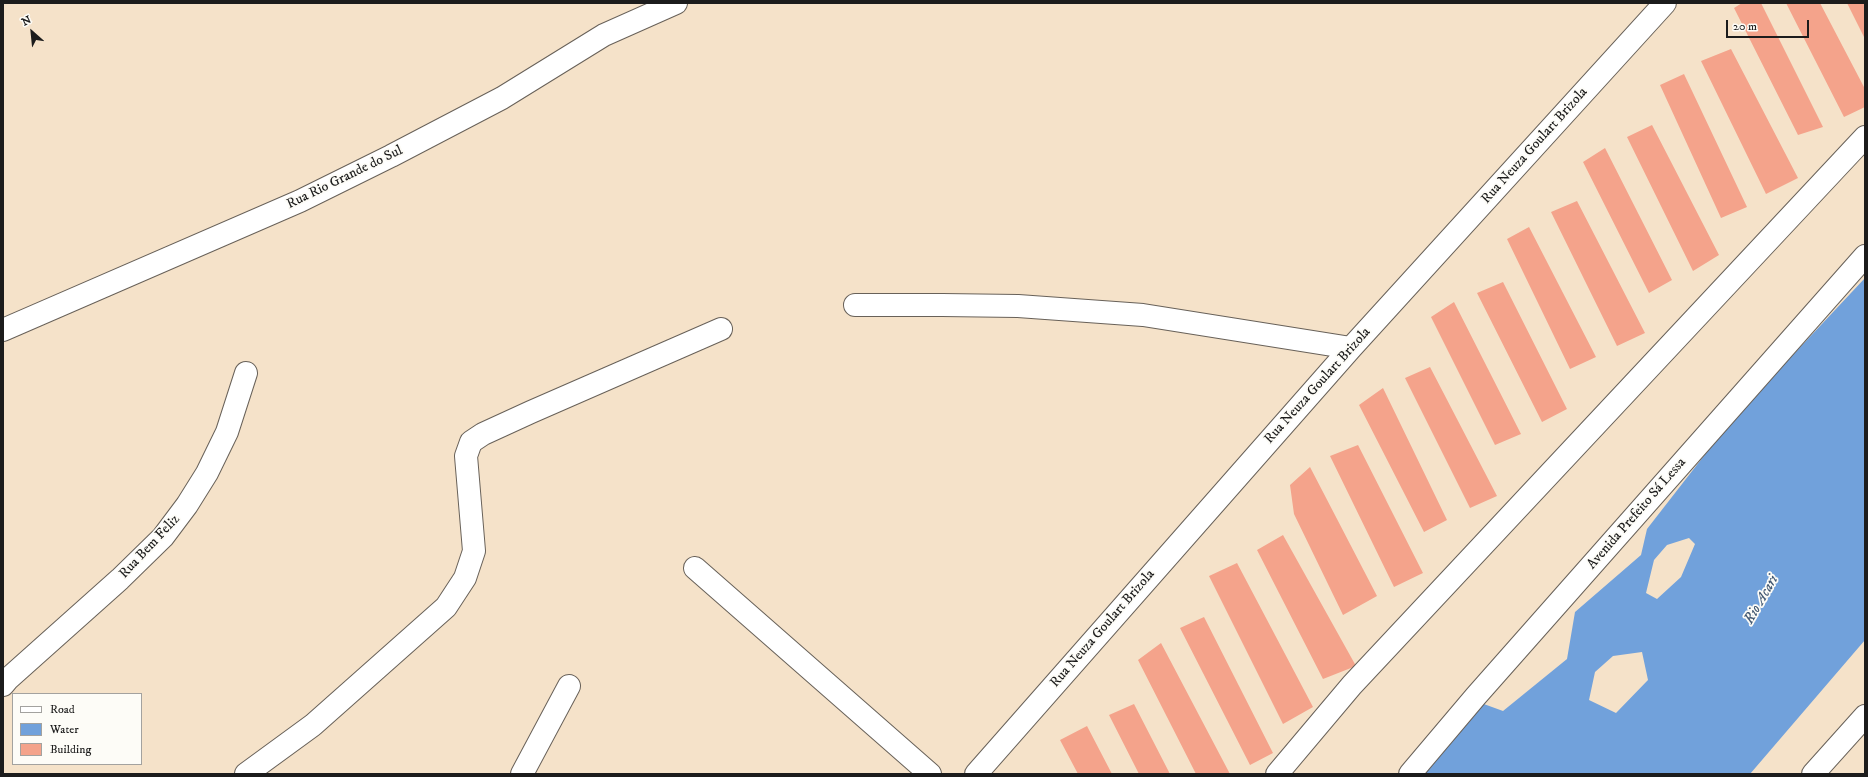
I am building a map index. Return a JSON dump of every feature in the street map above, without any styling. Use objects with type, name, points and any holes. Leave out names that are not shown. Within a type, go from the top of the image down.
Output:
[{"type":"street","name":"Rua Rio Grande do Sul","points":[[3,330],[307,197],[391,156],[502,98],[604,35],[676,3]]},
{"type":"street","name":"Rua Neuza Goulart Brizola","points":[[976,774],[1351,348],[1665,3]]},
{"type":"street","points":[[1277,774],[1352,685],[1865,137]]},
{"type":"street","name":"Avenida Prefeito Sá Lessa","points":[[1410,774],[1481,690],[1865,256]]},
{"type":"street","points":[[855,306],[1018,306],[1143,315],[1351,348]]},
{"type":"street","points":[[246,774],[313,725],[446,607],[466,578],[474,551],[466,456],[471,442],[482,434],[721,329]]},
{"type":"street","name":"Rua Bem Feliz","points":[[3,685],[125,574],[162,537],[183,511],[208,474],[227,432],[246,373]]},
{"type":"street","points":[[695,568],[930,774]]},
{"type":"street","points":[[522,774],[569,686]]},
{"type":"street","points":[[1813,774],[1865,716]]},
{"type":"water","name":"Rio Acari","points":[[1865,278],[1865,640],[1750,774],[1418,774],[1481,703],[1503,711],[1567,659],[1575,612],[1641,555],[1647,529],[1731,421]],"holes":[[[1689,538],[1695,544],[1681,577],[1657,599],[1646,593],[1654,560],[1667,545]],[[1642,652],[1648,680],[1616,713],[1589,700],[1595,672],[1613,656]]]},
{"type":"building","points":[[1742,3],[1761,3],[1823,127],[1798,135],[1734,8]]},
{"type":"building","points":[[1786,3],[1820,3],[1865,89],[1865,107],[1844,117]]},
{"type":"building","points":[[1847,3],[1865,3],[1865,39]]},
{"type":"building","points":[[1731,49],[1798,178],[1766,194],[1701,61]]},
{"type":"building","points":[[1684,74],[1747,207],[1721,218],[1660,85]]},
{"type":"building","points":[[1652,125],[1719,255],[1693,271],[1627,137]]},
{"type":"building","points":[[1605,148],[1672,280],[1649,293],[1583,162]]},
{"type":"building","points":[[1577,201],[1645,333],[1617,346],[1551,212]]},
{"type":"building","points":[[1529,227],[1596,357],[1570,369],[1507,239]]},
{"type":"building","points":[[1503,282],[1567,409],[1542,422],[1477,293]]},
{"type":"building","points":[[1454,302],[1521,434],[1495,445],[1431,317]]},
{"type":"building","points":[[1430,367],[1497,496],[1470,508],[1405,378]]},
{"type":"building","points":[[1383,388],[1447,520],[1424,532],[1359,405]]},
{"type":"building","points":[[1358,445],[1423,573],[1394,587],[1330,456]]},
{"type":"building","points":[[1310,467],[1377,596],[1343,615],[1294,514],[1290,485]]},
{"type":"building","points":[[1283,535],[1356,666],[1323,679],[1257,550]]},
{"type":"building","points":[[1237,563],[1313,707],[1283,724],[1209,576]]},
{"type":"building","points":[[1204,617],[1273,753],[1250,765],[1180,628]]},
{"type":"building","points":[[1161,643],[1230,774],[1196,774],[1138,660]]},
{"type":"building","points":[[1134,704],[1170,774],[1139,774],[1109,715]]},
{"type":"building","points":[[1087,726],[1112,774],[1078,774],[1060,740]]}]
